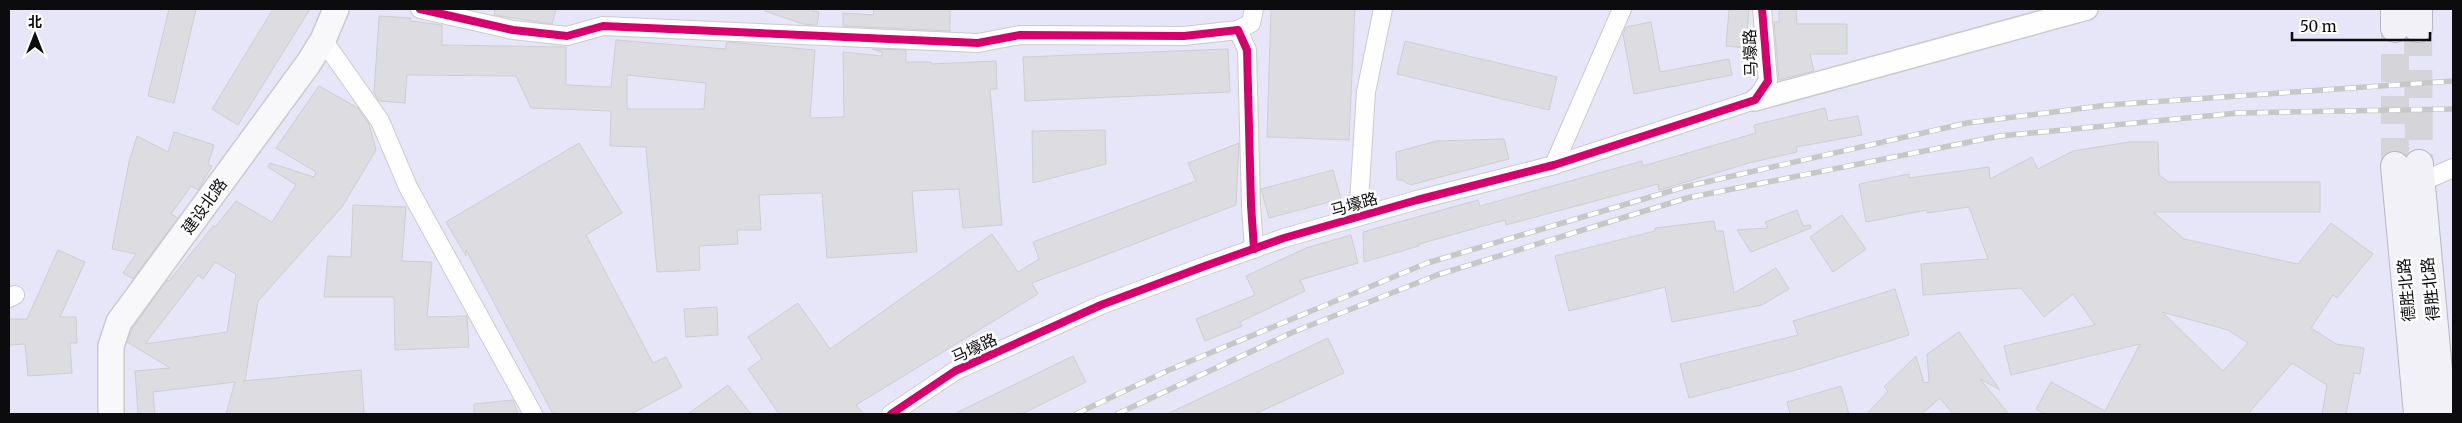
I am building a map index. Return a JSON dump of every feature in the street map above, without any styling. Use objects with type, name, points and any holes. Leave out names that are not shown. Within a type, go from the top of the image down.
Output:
[{"type":"main road","name":"建设北路","points":[[110,414],[110,346],[119,322],[308,64],[323,40],[336,9]]},
{"type":"main road","name":"德胜北路","points":[[2411,171],[2418,414]]},
{"type":"main road","name":"得胜北路","points":[[2411,171],[2442,414]]},
{"type":"street","points":[[420,9],[513,30],[567,36],[603,26],[978,43],[1020,35],[1184,36],[1238,30],[1251,23],[1254,9]]},
{"type":"street","points":[[1358,217],[1366,92],[1383,9]]},
{"type":"street","points":[[1554,165],[1622,9]]},
{"type":"street","name":"马壕路","points":[[891,414],[955,372],[1101,305],[1254,249],[1358,217],[1554,165],[1755,100],[1768,81],[1762,9]]},
{"type":"street","points":[[1755,100],[2087,9]]},
{"type":"street","points":[[1238,30],[1247,50],[1254,249]]},
{"type":"street","points":[[323,40],[380,121],[408,187],[533,414]]},
{"type":"street","points":[[2411,171],[2453,168]]},
{"type":"shaded area","points":[[9,9],[2453,9],[2453,414],[9,414]]},
{"type":"building","points":[[169,9],[196,9],[174,103],[148,96]]},
{"type":"building","points":[[273,9],[310,9],[238,125],[212,109]]},
{"type":"building","points":[[495,9],[556,9],[552,24],[494,15]]},
{"type":"building","points":[[765,9],[814,9],[813,11],[819,12],[817,25],[803,24],[765,11]]},
{"type":"building","points":[[873,9],[950,9],[950,31],[843,26],[843,13],[874,15]]},
{"type":"building","points":[[1271,9],[1355,9],[1349,140],[1267,137]]},
{"type":"building","points":[[1729,9],[1749,9],[1746,48],[1726,46]]},
{"type":"building","points":[[1779,9],[1796,9],[1797,24],[1847,24],[1847,54],[1810,54],[1814,71],[1779,80],[1774,22],[1779,22]]},
{"type":"building","points":[[379,16],[411,18],[410,21],[442,25],[442,45],[566,47],[566,85],[611,87],[616,40],[725,49],[727,42],[815,50],[810,118],[844,117],[843,52],[882,56],[882,52],[872,49],[906,50],[906,62],[931,62],[931,64],[996,61],[997,89],[990,89],[1002,225],[963,228],[959,189],[912,191],[917,252],[827,258],[822,193],[759,195],[761,230],[737,230],[738,244],[699,246],[700,270],[657,272],[646,147],[610,146],[611,111],[531,108],[516,76],[407,75],[405,103],[379,101],[374,93]],"holes":[[[627,75],[706,83],[704,109],[627,109]]]},
{"type":"building","points":[[1651,22],[1660,72],[1729,59],[1732,75],[1634,94],[1623,34],[1626,27]]},
{"type":"building","points":[[1405,41],[1557,77],[1549,110],[1397,74]]},
{"type":"building","points":[[1228,49],[1230,92],[1025,101],[1023,57]]},
{"type":"building","points":[[319,86],[358,108],[369,124],[376,150],[342,207],[258,301],[245,381],[361,370],[364,414],[226,414],[235,382],[153,392],[155,414],[138,414],[135,371],[170,368],[127,342],[132,329],[167,280],[169,281],[213,226],[215,227],[236,201],[272,222],[296,185],[268,167],[270,163],[314,177],[316,172],[276,148]],"holes":[[[215,262],[236,274],[227,332],[145,344],[198,275],[203,279]]]},
{"type":"building","points":[[1825,108],[1828,121],[1858,116],[1862,135],[1796,147],[1797,152],[1749,163],[1659,190],[1658,184],[1506,225],[1505,220],[1419,244],[1419,246],[1364,262],[1363,232],[1478,200],[1480,206],[1642,161],[1643,166],[1756,133],[1754,125]]},
{"type":"building","points":[[1105,130],[1106,164],[1033,183],[1032,131]]},
{"type":"building","points":[[174,132],[214,145],[208,165],[212,166],[198,190],[191,186],[171,214],[178,218],[133,279],[123,273],[136,254],[112,249],[129,162],[137,136],[168,152]]},
{"type":"building","points":[[1504,139],[1509,159],[1410,185],[1402,180],[1397,180],[1396,152],[1437,141]]},
{"type":"building","points":[[2129,142],[2158,142],[2159,175],[2169,182],[2320,182],[2320,212],[2153,212],[2184,239],[2298,264],[2331,223],[2373,254],[2337,298],[2333,295],[2311,328],[2336,344],[2364,348],[2360,374],[2354,373],[2346,414],[2322,414],[2327,385],[2292,363],[2248,414],[2045,414],[2036,409],[2051,382],[2105,411],[2140,344],[2011,375],[2004,346],[2095,325],[2073,294],[2044,317],[2021,288],[1923,295],[1921,264],[1988,259],[1969,207],[1927,213],[1927,210],[1866,222],[1859,184],[1909,174],[1909,178],[1989,167],[1990,179],[2032,157],[2038,169],[2073,151]],"holes":[[[2162,312],[2228,330],[2248,343],[2223,371]]]},
{"type":"building","points":[[579,143],[622,213],[586,235],[653,363],[666,357],[682,387],[631,414],[553,414],[466,250],[466,256],[446,222]]},
{"type":"building","points":[[1239,143],[1236,205],[1032,283],[1038,294],[856,405],[864,414],[779,414],[748,369],[762,359],[748,337],[798,303],[830,349],[992,234],[1018,272],[1039,259],[1033,242],[1196,181],[1188,163]]},
{"type":"building","points":[[1333,170],[1341,199],[1269,218],[1261,189]]},
{"type":"building","points":[[353,205],[406,207],[402,261],[432,262],[427,317],[467,316],[469,347],[395,350],[394,297],[324,297],[328,256],[351,257]]},
{"type":"building","points":[[1797,210],[1803,226],[1810,225],[1811,228],[1751,252],[1737,230],[1768,228],[1765,222]]},
{"type":"building","points":[[1842,215],[1866,249],[1833,272],[1810,237]]},
{"type":"building","points":[[1714,221],[1716,231],[1723,231],[1734,293],[1776,268],[1789,289],[1762,305],[1672,322],[1665,287],[1569,311],[1555,256],[1655,231],[1655,228]]},
{"type":"building","points":[[1351,235],[1358,263],[1300,280],[1305,291],[1240,322],[1242,326],[1205,341],[1196,319],[1255,295],[1246,276],[1306,248]]},
{"type":"building","points":[[58,250],[85,262],[60,317],[76,317],[77,343],[70,343],[72,373],[28,376],[25,344],[9,345],[9,319],[27,319]]},
{"type":"building","points":[[1895,289],[1909,335],[1796,370],[1689,398],[1680,364],[1798,335],[1793,321]]},
{"type":"building","points":[[717,307],[718,335],[686,337],[684,309]]},
{"type":"building","points":[[1959,332],[2000,390],[1980,379],[2009,414],[1953,414],[1940,398],[1922,414],[1867,414],[1888,391],[1884,387],[1916,356],[1924,383],[1929,382],[1927,354]]},
{"type":"building","points":[[1328,338],[1344,373],[1255,414],[1167,414]]},
{"type":"building","points":[[1073,356],[1086,382],[1022,414],[954,414]]},
{"type":"building","points":[[728,385],[751,414],[688,414]]},
{"type":"building","points":[[1841,386],[1849,414],[1790,414],[1787,402]]},
{"type":"building","points":[[513,400],[518,414],[474,414],[474,404]]},
{"type":"tunnel","points":[[2395,28],[2395,166]]},
{"type":"tunnel","points":[[2418,28],[2419,164]]},
{"type":"railway","points":[[1076,414],[1169,370],[1427,263],[1684,187],[1967,123],[2108,105],[2453,81]]},
{"type":"railway","points":[[1117,414],[1291,333],[1437,275],[1687,198],[2000,136],[2238,113],[2453,109]]},
{"type":"cycle path","points":[[420,9],[513,30],[567,36],[603,26],[978,43],[1020,35],[1184,36],[1238,30],[1247,50],[1254,249]]},
{"type":"cycle path","points":[[891,414],[955,371],[1101,305],[1205,266],[1284,238],[1417,200],[1554,165],[1755,100],[1768,81],[1762,9]]}]
